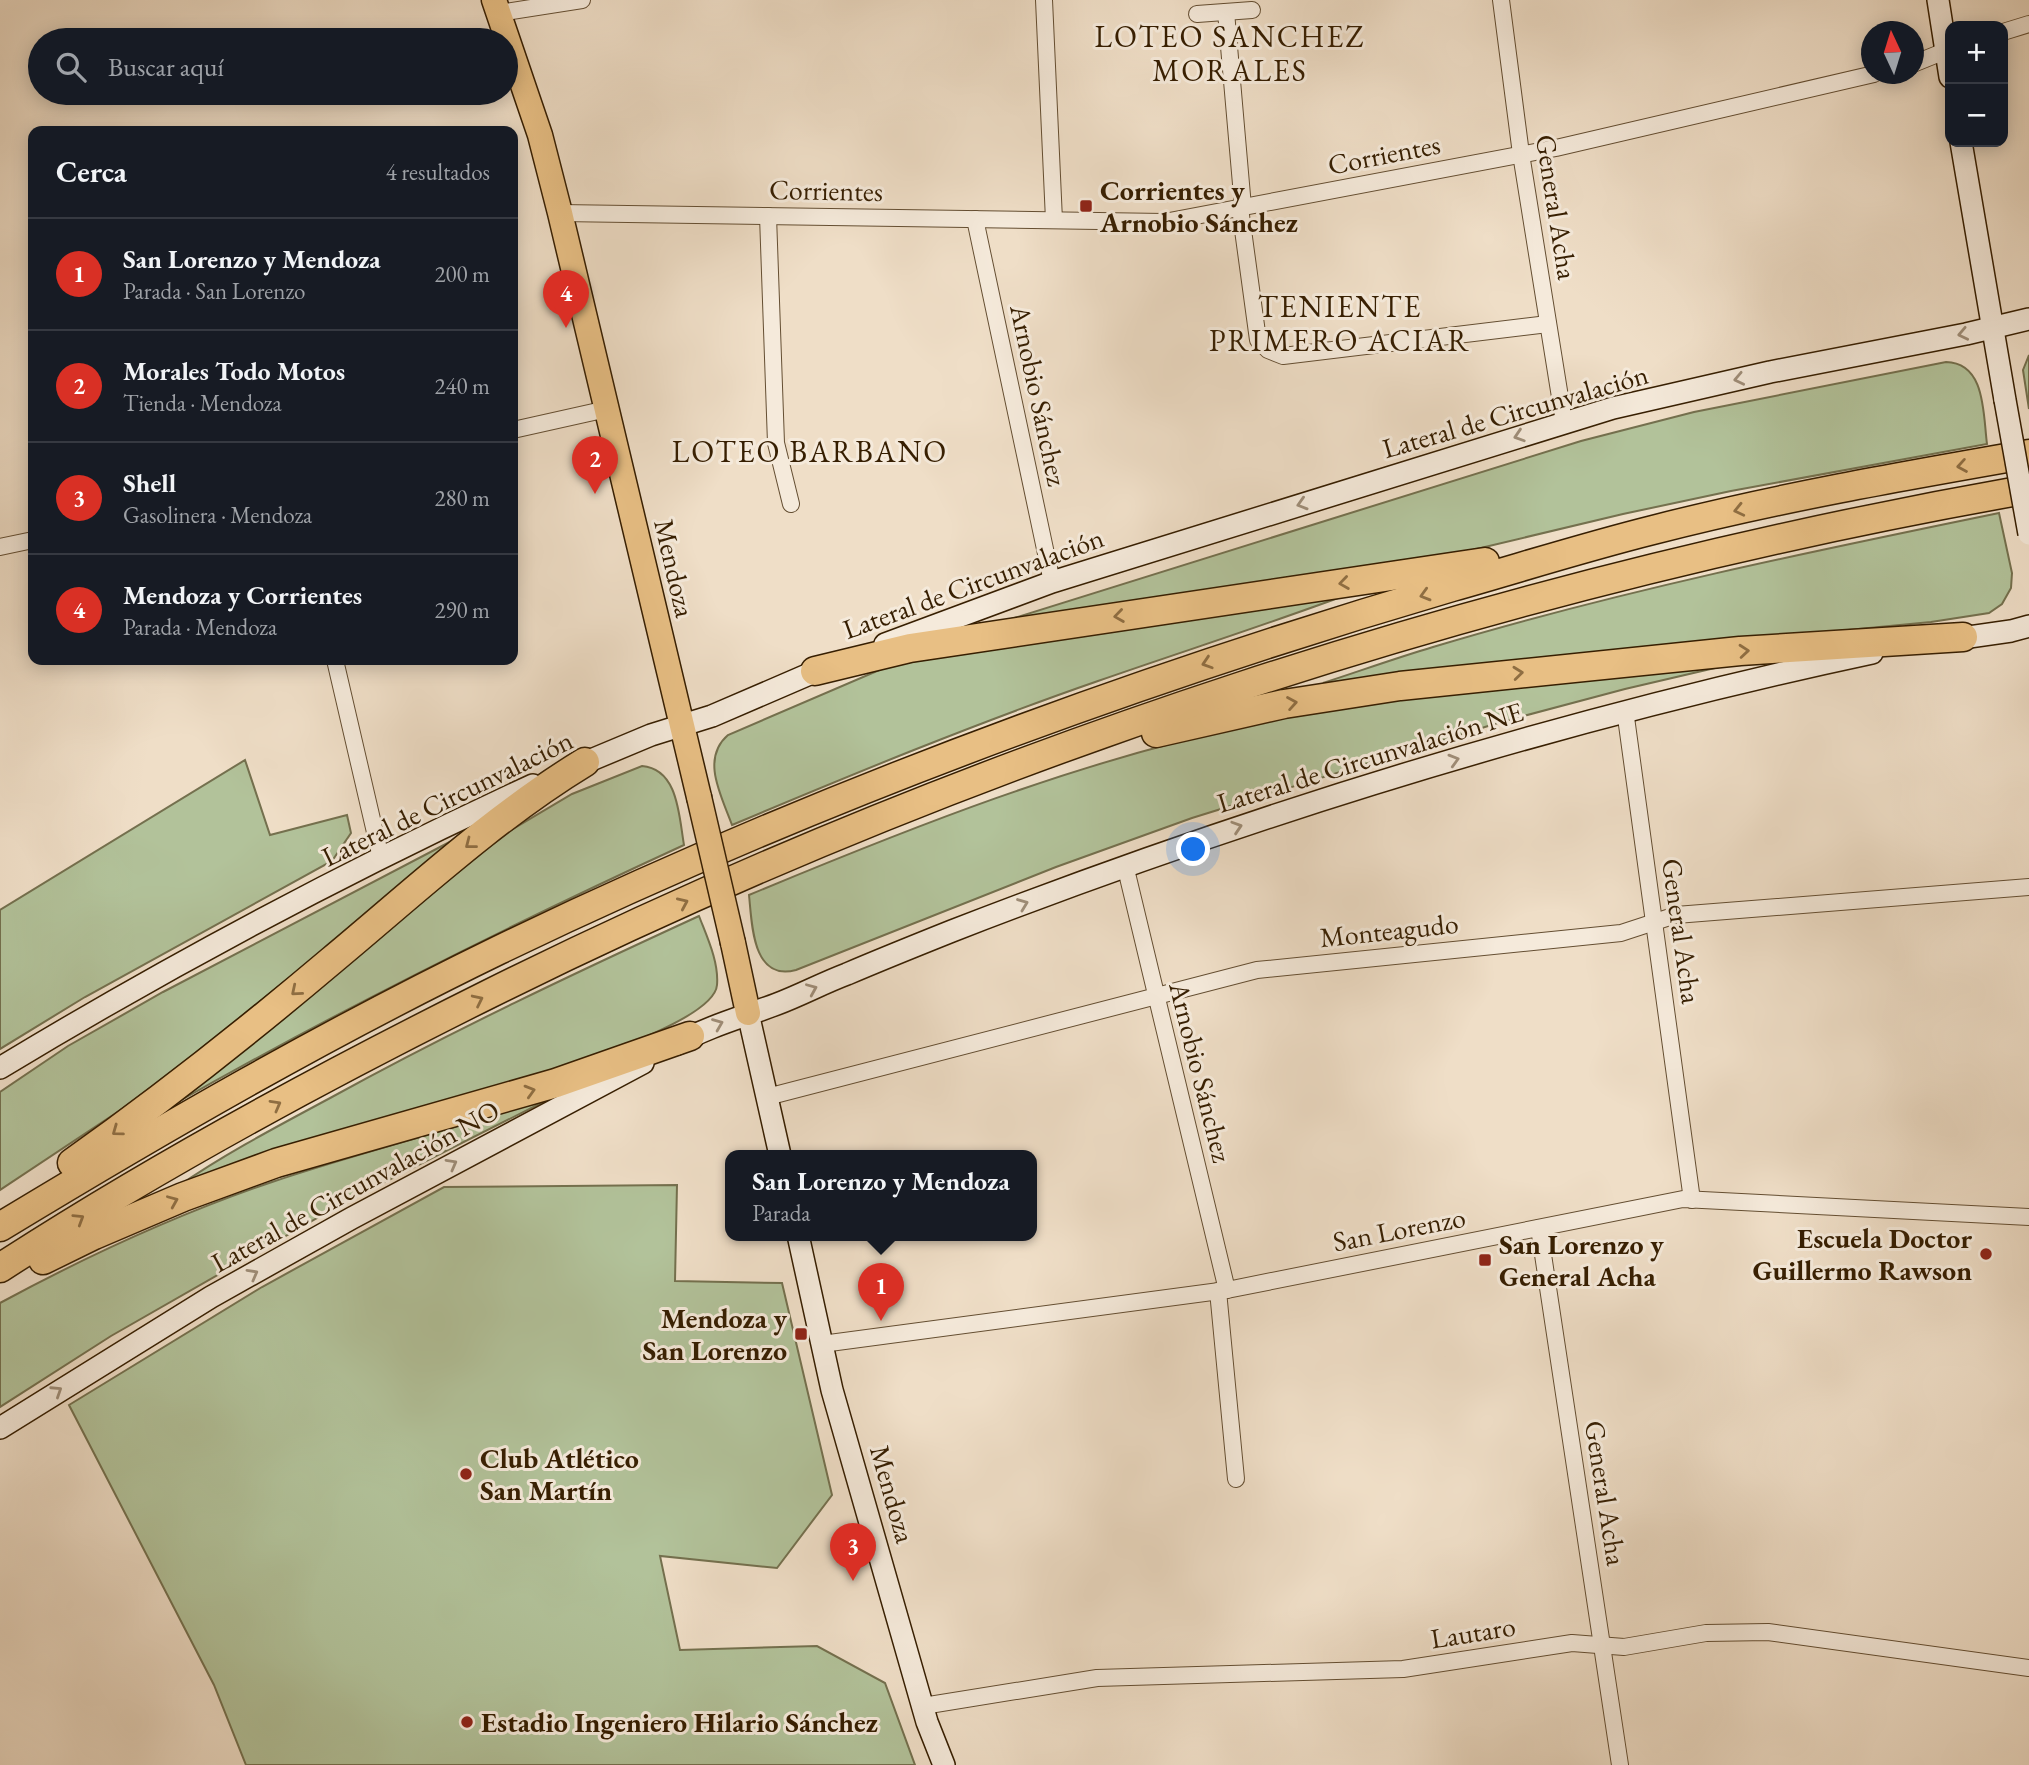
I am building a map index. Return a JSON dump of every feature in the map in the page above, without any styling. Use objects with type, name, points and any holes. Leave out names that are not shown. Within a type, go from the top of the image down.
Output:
[{"type":"highway","points":[[815,671],[910,648],[1413,573],[1653,530],[1796,497],[2029,454]]},
{"type":"highway","points":[[0,1268],[200,1148],[457,1010],[712,890],[988,776],[1282,674],[1507,607],[1791,535],[2029,489]]},
{"type":"highway","points":[[0,1227],[132,1146],[375,1013],[554,924],[736,842],[933,760],[1113,694],[1305,631],[1653,530]]},
{"type":"highway","points":[[988,776],[1225,716],[1342,694],[1477,677],[1688,656],[1963,637]]},
{"type":"highway","points":[[0,1215],[219,1055],[458,854],[528,799],[585,762]]},
{"type":"highway","points":[[0,1282],[94,1235],[183,1197],[276,1163],[556,1083],[690,1037]]},
{"type":"main road","name":"Mendoza","points":[[497,6],[504,28]]},
{"type":"main road","name":"Mendoza","points":[[518,69],[540,135],[560,213],[748,1013]]},
{"type":"street","points":[[497,6],[582,0]]},
{"type":"street","points":[[1044,0],[1054,220]]},
{"type":"street","name":"General Acha","points":[[1501,0],[1521,154],[1564,422]]},
{"type":"street","points":[[1938,0],[1945,34]]},
{"type":"street","points":[[1197,14],[1252,10]]},
{"type":"street","points":[[1226,12],[1241,207],[1258,340],[1275,354],[1283,356],[1548,324]]},
{"type":"street","points":[[2008,30],[2029,24]]},
{"type":"street","points":[[1924,59],[1945,50]]},
{"type":"street","name":"Corrientes","points":[[560,213],[1164,222],[1521,154],[1861,77]]},
{"type":"street","points":[[1962,147],[2029,534]]},
{"type":"street","points":[[768,216],[776,443],[791,504]]},
{"type":"street","name":"Arnobio Sánchez","points":[[975,219],[1052,582]]},
{"type":"street","name":"Lateral de Circunvalación","points":[[0,1068],[172,968],[381,858],[473,813],[651,735],[712,716],[815,671],[1052,582],[1564,422],[1646,400],[2029,319]]},
{"type":"street","points":[[518,429],[607,409]]},
{"type":"street","points":[[0,547],[28,541]]},
{"type":"street","name":"Lateral de Circunvalación NE","points":[[748,1013],[1125,865],[1311,803],[1625,710],[1811,666],[2029,626]]},
{"type":"street","points":[[336,665],[381,858]]},
{"type":"street","name":"General Acha","points":[[1625,710],[1692,1200]]},
{"type":"street","name":"Arnobio Sánchez","points":[[1125,865],[1222,1291],[1236,1479]]},
{"type":"street","name":"Monteagudo","points":[[767,1097],[1257,970],[1621,933],[1676,915],[2029,887]]},
{"type":"street","name":"Lateral de Circunvalación NO","points":[[0,1427],[211,1297],[363,1211],[690,1037],[748,1013]]},
{"type":"street","name":"Mendoza","points":[[748,1013],[779,1150]]},
{"type":"street","name":"San Lorenzo","points":[[822,1344],[1222,1291],[1683,1199],[2029,1217]]},
{"type":"street","name":"General Acha","points":[[1539,1228],[1620,1765]]},
{"type":"street","name":"Mendoza","points":[[799,1241],[832,1390],[923,1706],[944,1765]]},
{"type":"street","name":"Lautaro","points":[[923,1706],[1097,1678],[1403,1669],[1572,1643],[1624,1647],[1706,1633],[1768,1632],[2029,1668]]},
{"type":"green space","points":[[2029,355],[2029,409],[2023,370]]},
{"type":"green space","points":[[1946,362],[1969,371],[1975,380],[1983,405],[1987,444],[1731,491],[1468,551],[979,629],[1581,441],[1694,412]]},
{"type":"green space","points":[[1999,513],[2012,573],[2011,588],[2002,604],[1989,613],[1931,622],[1323,683],[1433,647],[1644,590]]},
{"type":"green space","points":[[1349,594],[1006,714],[732,825],[719,791],[714,767],[715,755],[728,735],[891,665]]},
{"type":"green space","points":[[1732,664],[1501,722],[1192,818],[1056,867],[796,970],[781,971],[771,967],[757,948],[749,895],[995,798],[1121,758],[1185,740],[1309,713],[1429,695]]},
{"type":"green space","points":[[245,760],[270,835],[347,815],[351,833],[332,861],[85,997],[0,1049],[0,910]]},
{"type":"green space","points":[[642,766],[654,769],[670,785],[675,796],[684,845],[424,970],[169,1107],[508,832],[572,794]]},
{"type":"green space","points":[[463,835],[384,902],[184,1062],[122,1109],[0,1190],[0,1092],[68,1046],[163,992]]},
{"type":"green space","points":[[699,916],[714,959],[717,985],[704,1005],[675,1023],[618,1049],[177,1187],[253,1140],[423,1049]]},
{"type":"green space","points":[[561,1093],[347,1201],[111,1336],[0,1407],[0,1303],[133,1237],[237,1194]]},
{"type":"green space","name":"Club Atlético San Martín","points":[[677,1185],[675,1281],[782,1283],[832,1495],[777,1568],[660,1556],[680,1650],[817,1646],[885,1683],[915,1765],[246,1765],[214,1685],[69,1405],[262,1287],[444,1187]]},
{"type":"place","name":"Corrientes y Arnobio Sánchez","points":[[1086,206]]},
{"type":"place","name":"Mendoza y Corrientes","points":[[566,328]]},
{"type":"place","name":"Morales Todo Motos","points":[[595,494]]},
{"type":"place","name":"Escuela Doctor Guillermo Rawson","points":[[1986,1254]]},
{"type":"place","name":"San Lorenzo y General Acha","points":[[1485,1260]]},
{"type":"place","name":"San Lorenzo y Mendoza","points":[[881,1321]]},
{"type":"place","name":"Mendoza y San Lorenzo","points":[[801,1334]]},
{"type":"place","name":"Club Atlético San Martín","points":[[466,1474]]},
{"type":"place","name":"Shell","points":[[853,1581]]},
{"type":"place","name":"Estadio Ingeniero Hilario Sánchez","points":[[467,1722]]},
{"type":"district","name":"LOTEO SANCHEZ MORALES","points":[[1230,53]]},
{"type":"district","name":"TENIENTE PRIMERO ACIAR","points":[[1340,323]]},
{"type":"district","name":"LOTEO BARBANO","points":[[810,451]]}]
